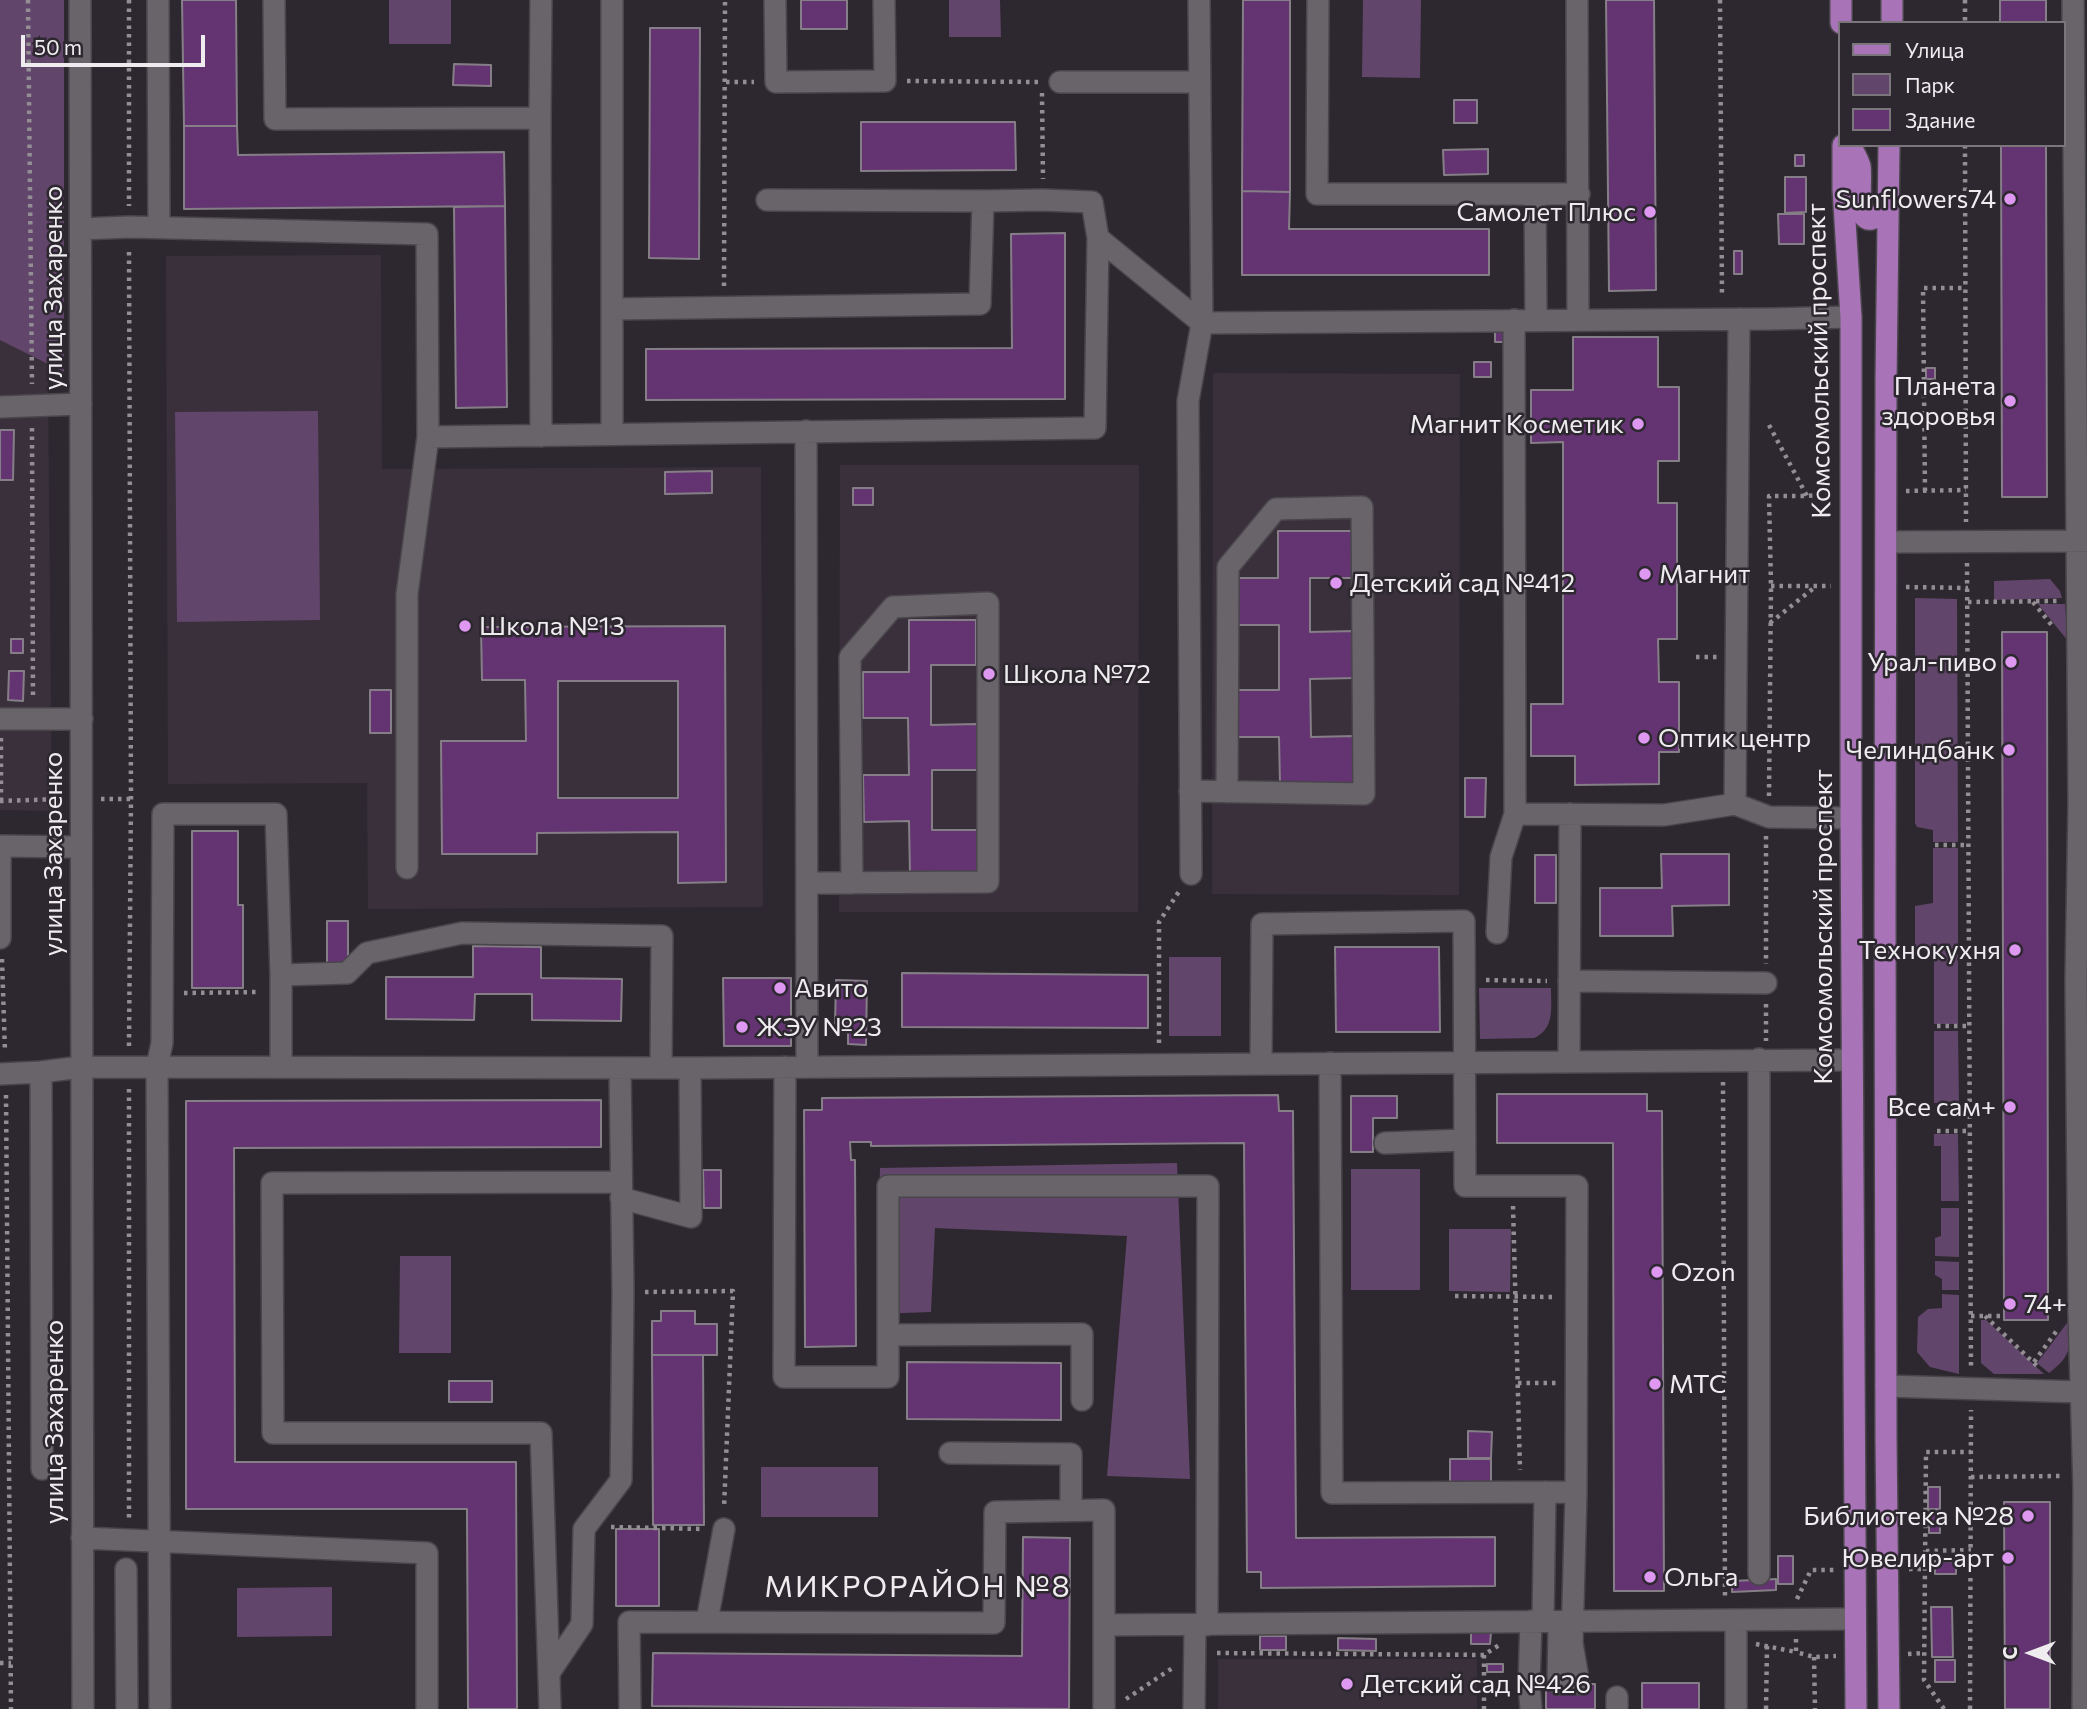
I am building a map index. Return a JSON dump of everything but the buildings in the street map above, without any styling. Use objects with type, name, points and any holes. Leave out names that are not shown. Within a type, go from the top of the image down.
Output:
[{"type":"main road","points":[[1840,0],[1841,21]]},
{"type":"main road","points":[[1892,0],[1892,21]]},
{"type":"main road","name":"Комсомольский проспект","points":[[1843,147],[1851,317],[1856,1709]]},
{"type":"main road","points":[[1851,147],[1860,166],[1860,203],[1863,214],[1873,219],[1887,208]]},
{"type":"main road","points":[[1889,147],[1886,1438],[1889,1709]]},
{"type":"main road","points":[[1851,541],[1886,542]]},
{"type":"main road","points":[[1851,637],[1858,618],[1865,617],[1874,623],[1876,663],[1886,694]]},
{"type":"main road","points":[[1853,1207],[1857,1196],[1862,1194],[1868,1195],[1872,1201],[1874,1386],[1886,1438]]},
{"type":"main road","points":[[1855,1619],[1888,1619]]},
{"type":"street","name":"улица Захаренко","points":[[80,0],[83,1709]]},
{"type":"street","points":[[158,0],[159,227]]},
{"type":"street","points":[[274,0],[275,119],[540,118]]},
{"type":"street","points":[[541,0],[541,436]]},
{"type":"street","points":[[612,0],[612,433]]},
{"type":"street","points":[[775,0],[776,82],[885,81],[884,0]]},
{"type":"street","points":[[1191,874],[1188,401],[1202,323],[1199,0]]},
{"type":"street","points":[[1318,0],[1317,194],[1579,194]]},
{"type":"street","points":[[1577,0],[1578,320]]},
{"type":"street","points":[[2073,0],[2082,440],[2079,804],[2083,1312],[2079,1402],[2085,1595],[2083,1709]]},
{"type":"street","points":[[1060,82],[1200,82]]},
{"type":"street","points":[[1535,194],[1536,320]]},
{"type":"street","points":[[428,437],[1095,428],[1098,238],[1092,202],[767,200]]},
{"type":"street","points":[[612,309],[980,304],[983,201]]},
{"type":"street","points":[[81,229],[159,227],[427,234],[428,437],[407,594],[407,868]]},
{"type":"street","points":[[1098,238],[1202,323],[1851,317]]},
{"type":"street","points":[[1730,319],[1735,804]]},
{"type":"street","points":[[1497,933],[1501,857],[1515,814],[1514,320]]},
{"type":"street","points":[[0,407],[81,404]]},
{"type":"street","points":[[806,431],[807,1067]]},
{"type":"street","points":[[1190,791],[1227,792],[1364,794],[1362,507],[1276,509],[1228,567],[1227,792]]},
{"type":"street","points":[[1886,542],[2082,541]]},
{"type":"street","points":[[807,883],[852,883],[988,882],[988,603],[893,607],[850,657],[852,883]]},
{"type":"street","points":[[0,719],[82,719]]},
{"type":"street","points":[[1515,814],[1664,815],[1735,804],[1769,817],[1851,818]]},
{"type":"street","points":[[160,1709],[157,1066],[163,1042],[163,814],[276,814],[281,1066]]},
{"type":"street","points":[[1569,1062],[1570,814]]},
{"type":"street","points":[[1,938],[0,846],[80,847]]},
{"type":"street","points":[[1261,1064],[1262,924],[1464,921],[1465,1186],[1577,1186],[1576,1492],[1551,1621],[1530,1643],[1531,1709]]},
{"type":"street","points":[[281,984],[348,973],[367,953],[462,933],[662,936],[661,1068]]},
{"type":"street","points":[[1570,981],[1766,983]]},
{"type":"street","points":[[1759,1574],[1762,1059]]},
{"type":"street","points":[[3,1073],[81,1067],[157,1066],[690,1069],[1852,1060]]},
{"type":"street","points":[[1331,1063],[1332,1493],[1576,1492]]},
{"type":"street","points":[[785,1067],[784,1377],[888,1377],[888,1186],[1208,1186],[1201,1625],[1195,1653],[1194,1709]]},
{"type":"street","points":[[549,1673],[582,1624],[584,1529],[621,1480],[623,1292],[620,1068]]},
{"type":"street","points":[[550,1709],[541,1433],[273,1433],[272,1183],[621,1190],[691,1217],[690,1069]]},
{"type":"street","points":[[41,1072],[42,1469]]},
{"type":"street","points":[[1384,1143],[1465,1140]]},
{"type":"street","points":[[888,1335],[1083,1334],[1082,1399]]},
{"type":"street","points":[[1886,1386],[1971,1389],[2079,1402]]},
{"type":"street","points":[[950,1453],[1071,1454],[1071,1510]]},
{"type":"street","points":[[1545,1492],[1551,1621],[1572,1643],[1569,1684]]},
{"type":"street","points":[[630,1709],[629,1622],[994,1623],[995,1512],[1071,1510],[1104,1510],[1104,1625],[1112,1706]]},
{"type":"street","points":[[707,1621],[724,1529]]},
{"type":"street","points":[[82,1538],[427,1553],[427,1709]]},
{"type":"street","points":[[126,1569],[127,1709]]},
{"type":"street","points":[[1104,1625],[1551,1621],[1732,1628],[1855,1619]]},
{"type":"street","points":[[1732,1628],[1736,1709]]},
{"type":"path","points":[[28,0],[33,719]]},
{"type":"path","points":[[129,0],[129,1539]]},
{"type":"path","points":[[724,306],[725,0]]},
{"type":"path","points":[[1720,0],[1730,319]]},
{"type":"path","points":[[1965,0],[1965,21]]},
{"type":"path","points":[[885,81],[1042,82],[1043,200]]},
{"type":"path","points":[[726,82],[776,82]]},
{"type":"path","points":[[1965,147],[1970,1709]]},
{"type":"path","points":[[1925,491],[1923,288],[1966,288]]},
{"type":"path","points":[[1924,390],[1966,389]]},
{"type":"path","points":[[1769,425],[1807,496]]},
{"type":"path","points":[[1762,1059],[1766,983],[1766,830],[1769,817],[1769,496]]},
{"type":"path","points":[[1770,623],[1816,586]]},
{"type":"path","points":[[1968,602],[2080,605]]},
{"type":"path","points":[[0,719],[1,800]]},
{"type":"path","points":[[1935,845],[1969,845]]},
{"type":"path","points":[[1159,1065],[1159,922],[1191,874]]},
{"type":"path","points":[[1,938],[11,1709]]},
{"type":"path","points":[[1464,979],[1570,981]]},
{"type":"path","points":[[163,993],[281,984]]},
{"type":"path","points":[[1937,1026],[1969,1026]]},
{"type":"path","points":[[1723,1060],[1732,1628],[1767,1646],[1796,1652]]},
{"type":"path","points":[[1937,1106],[1970,1106]]},
{"type":"path","points":[[1937,1131],[1970,1131]]},
{"type":"path","points":[[1513,1186],[1520,1492]]},
{"type":"path","points":[[588,1526],[724,1529],[733,1291],[623,1292]]},
{"type":"path","points":[[1455,1296],[1577,1297]]},
{"type":"path","points":[[1970,1316],[2001,1316]]},
{"type":"path","points":[[1985,1316],[2079,1402]]},
{"type":"path","points":[[1518,1383],[1577,1383]]},
{"type":"path","points":[[1944,1709],[1924,1680],[1926,1452],[1971,1452]]},
{"type":"path","points":[[1971,1477],[2083,1476]]},
{"type":"path","points":[[1926,1551],[1970,1550]]},
{"type":"path","points":[[1112,1706],[1195,1653],[1484,1655],[1500,1644],[1530,1643]]},
{"type":"path","points":[[1766,1709],[1767,1646]]},
{"type":"path","points":[[1484,1655],[1484,1709]]},
{"type":"path","points":[[1814,1657],[1815,1709]]},
{"type":"path","points":[[0,1663],[12,1663]]},
{"type":"shaded area","points":[[45,74],[52,811],[0,810],[0,140]]},
{"type":"shaded area","name":"Школа №13","points":[[381,255],[382,469],[761,467],[763,907],[368,909],[367,783],[168,784],[166,256]]},
{"type":"shaded area","name":"Детский сад №412","points":[[1213,373],[1460,374],[1459,895],[1212,894]]},
{"type":"shaded area","name":"Школа №72","points":[[840,465],[1139,465],[1138,912],[839,912]]},
{"type":"shaded area","name":"Детский сад №426","points":[[1218,1659],[1477,1659],[1477,1709],[1218,1709]]},
{"type":"green space","points":[[0,0],[64,0],[64,372],[0,340]]},
{"type":"green space","points":[[389,0],[451,0],[451,44],[389,44]]},
{"type":"green space","points":[[949,0],[1000,0],[1001,37],[949,37]]},
{"type":"green space","points":[[1363,0],[1421,0],[1420,78],[1362,77]]},
{"type":"green space","points":[[318,411],[320,620],[177,622],[175,412]]},
{"type":"green space","points":[[2050,579],[2062,598],[1994,600],[1994,581]]},
{"type":"green space","points":[[1915,598],[1957,599],[1958,842],[1933,842],[1933,830],[1917,827],[1915,823]]},
{"type":"green space","points":[[2038,604],[2065,604],[2068,641]]},
{"type":"green space","points":[[1933,848],[1958,848],[1958,1024],[1934,1024],[1934,953],[1915,948],[1915,906],[1933,903]]},
{"type":"green space","points":[[1169,957],[1221,957],[1221,1036],[1169,1036]]},
{"type":"green space","points":[[1479,988],[1551,988],[1551,1010],[1546,1029],[1534,1038],[1480,1039]]},
{"type":"green space","points":[[1934,1031],[1958,1031],[1959,1103],[1934,1103]]},
{"type":"green space","points":[[1934,1134],[1958,1134],[1959,1201],[1941,1201],[1941,1146],[1934,1146]]},
{"type":"green space","points":[[1177,1163],[1190,1479],[1107,1476],[1127,1236],[935,1228],[931,1312],[876,1314],[880,1168]]},
{"type":"green space","points":[[1351,1169],[1420,1169],[1420,1290],[1351,1290]]},
{"type":"green space","points":[[1941,1208],[1959,1208],[1959,1257],[1935,1256],[1935,1238],[1941,1236]]},
{"type":"green space","points":[[1449,1229],[1511,1229],[1510,1292],[1449,1291]]},
{"type":"green space","points":[[400,1256],[451,1256],[451,1353],[399,1353]]},
{"type":"green space","points":[[1935,1261],[1959,1262],[1959,1290],[1942,1290],[1942,1279],[1935,1275]]},
{"type":"green space","points":[[1942,1294],[1959,1295],[1959,1374],[1930,1367],[1917,1352],[1918,1317],[1928,1309],[1942,1308]]},
{"type":"green space","points":[[2070,1319],[2069,1349],[2057,1367],[2049,1373],[2037,1363]]},
{"type":"green space","points":[[1981,1320],[1986,1320],[2044,1374],[1994,1374],[1981,1363]]},
{"type":"green space","points":[[761,1467],[878,1467],[878,1517],[761,1517]]},
{"type":"green space","points":[[332,1587],[332,1636],[237,1637],[237,1588]]},
{"type":"place","name":"Sunflowers74","points":[[2010,199]]},
{"type":"place","name":"Самолет Плюс","points":[[1650,212]]},
{"type":"place","name":"Планета здоровья","points":[[2010,401]]},
{"type":"place","name":"Магнит Косметик","points":[[1638,424]]},
{"type":"place","name":"Магнит","points":[[1645,574]]},
{"type":"place","name":"Детский сад №412","points":[[1336,583]]},
{"type":"place","name":"Школа №13","points":[[465,626]]},
{"type":"place","name":"Урал-пиво","points":[[2011,662]]},
{"type":"place","name":"Школа №72","points":[[989,674]]},
{"type":"place","name":"Оптик центр","points":[[1644,738]]},
{"type":"place","name":"Челиндбанк","points":[[2009,750]]},
{"type":"place","name":"Технокухня","points":[[2015,950]]},
{"type":"place","name":"Авито","points":[[780,988]]},
{"type":"place","name":"ЖЭУ №23","points":[[742,1027]]},
{"type":"place","name":"Все сам+","points":[[2010,1107]]},
{"type":"place","name":"Ozon","points":[[1657,1272]]},
{"type":"place","name":"74+","points":[[2010,1304]]},
{"type":"place","name":"МТС","points":[[1655,1384]]},
{"type":"place","name":"Библиотека №28","points":[[2028,1516]]},
{"type":"place","name":"Ювелир-арт","points":[[2008,1558]]},
{"type":"place","name":"Ольга","points":[[1650,1577]]},
{"type":"place","name":"Детский сад №426","points":[[1347,1684]]},
{"type":"district","name":"МИКРОРАЙОН №8","points":[[918,1587]]}]
